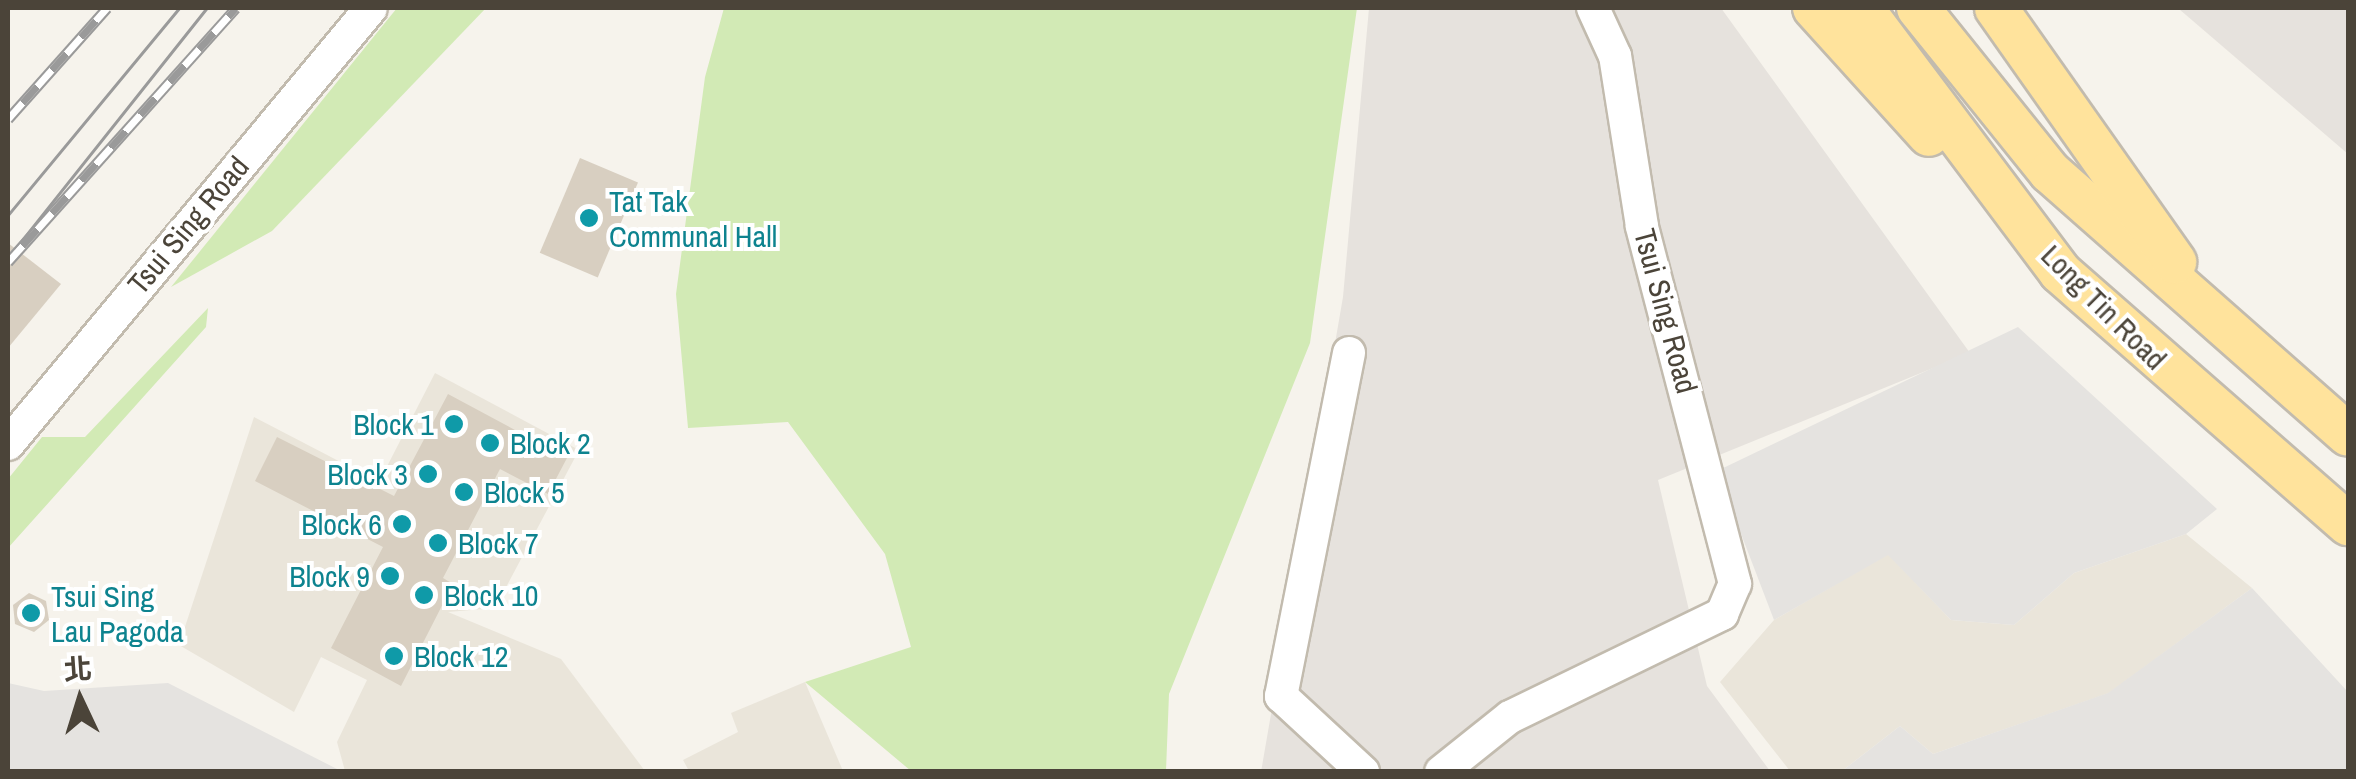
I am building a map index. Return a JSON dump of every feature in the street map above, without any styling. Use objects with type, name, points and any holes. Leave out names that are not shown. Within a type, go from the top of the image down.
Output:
[{"type":"main road","points":[[1814,8],[2060,272]]},
{"type":"main road","name":"Long Tin Road","points":[[1862,8],[2060,272],[2348,524]]},
{"type":"main road","name":"Long Tin Road","points":[[1918,8],[2050,172],[2224,332],[2348,435]]},
{"type":"main road","points":[[1996,8],[2224,332]]},
{"type":"street","name":"Tsui Sing Road","points":[[8,444],[371,8]]},
{"type":"street","name":"Tsui Sing Road","points":[[1441,772],[1510,718],[1722,614],[1735,584],[1642,226],[1614,56],[1593,8]]},
{"type":"street","points":[[1350,353],[1281,696],[1363,772]]},
{"type":"shaded area","points":[[1369,8],[1721,8],[1970,353],[1658,480],[1707,686],[1770,771],[1261,772],[1343,297]]},
{"type":"shaded area","points":[[2348,8],[2348,154],[2179,9]]},
{"type":"shaded area","points":[[2018,327],[2217,509],[2186,534],[2074,573],[2014,625],[1951,620],[1888,555],[1774,620],[1717,471]]},
{"type":"shaded area","points":[[435,373],[579,450],[495,608],[448,612],[561,659],[645,771],[345,771],[337,742],[367,680],[321,657],[294,712],[179,645],[254,417],[379,482]]},
{"type":"shaded area","points":[[2186,534],[2252,588],[2109,693],[1933,754],[1900,726],[1842,771],[1790,771],[1720,682],[1774,620],[1888,554],[1951,620],[2014,625],[2074,573]]},
{"type":"shaded area","points":[[2252,588],[2348,692],[2348,771],[1842,771],[1900,726],[1933,754],[2108,693]]},
{"type":"shaded area","points":[[805,682],[843,771],[689,771],[683,760],[738,732],[731,713]]},
{"type":"shaded area","points":[[8,683],[44,691],[168,683],[341,771],[8,771]]},
{"type":"green space","points":[[397,8],[486,8],[272,231],[171,287]]},
{"type":"green space","points":[[724,8],[1357,8],[1310,343],[1169,694],[1166,771],[911,771],[805,682],[911,647],[885,554],[788,422],[688,428],[676,294],[705,77]]},
{"type":"green space","points":[[208,308],[206,327],[8,548],[8,479],[42,437],[85,437]]},
{"type":"building","name":"Tat Tak Communal Hall","points":[[580,158],[638,183],[598,277],[540,253]]},
{"type":"building","points":[[8,243],[61,284],[8,348]]},
{"type":"building","points":[[448,394],[567,458],[548,494],[500,469],[443,578],[453,584],[401,686],[331,648],[383,547],[255,481],[277,437],[394,496]]},
{"type":"building","name":"Tsui Sing Lau Pagoda","points":[[29,593],[46,601],[49,620],[34,632],[15,624],[13,605]]},
{"type":"tram line","points":[[8,215],[179,8]]},
{"type":"tram line","points":[[15,249],[207,8]]},
{"type":"railway","points":[[8,119],[107,8]]},
{"type":"railway","points":[[8,262],[236,8]]},
{"type":"place","name":"Tat Tak Communal Hall","points":[[589,218]]},
{"type":"place","name":"Block 1","points":[[454,424]]},
{"type":"place","name":"Block 2","points":[[490,443]]},
{"type":"place","name":"Block 3","points":[[428,474]]},
{"type":"place","name":"Block 5","points":[[464,492]]},
{"type":"place","name":"Block 6","points":[[402,524]]},
{"type":"place","name":"Block 7","points":[[438,543]]},
{"type":"place","name":"Block 9","points":[[390,576]]},
{"type":"place","name":"Block 10","points":[[424,595]]},
{"type":"place","name":"Tsui Sing Lau Pagoda","points":[[31,613]]},
{"type":"place","name":"Block 12","points":[[394,656]]}]
